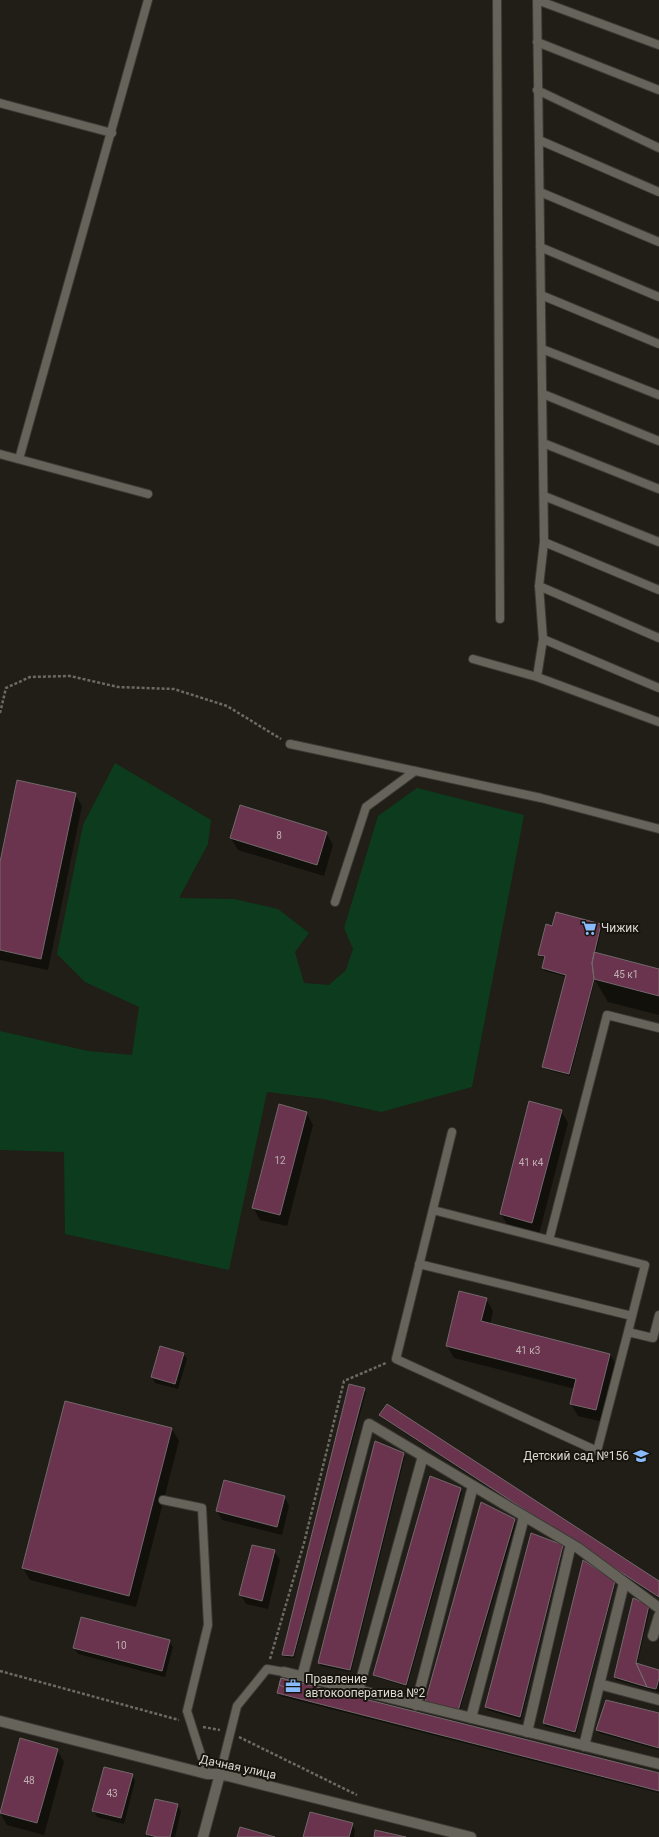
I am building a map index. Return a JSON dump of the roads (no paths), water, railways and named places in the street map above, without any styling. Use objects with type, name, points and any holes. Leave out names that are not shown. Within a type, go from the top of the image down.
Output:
[{"type":"street","points":[[302,1677],[368,1424],[571,1544],[659,1608]]},
{"type":"street","points":[[358,1690],[423,1456]]},
{"type":"street","points":[[416,1705],[474,1486]]},
{"type":"street","points":[[471,1718],[524,1517]]},
{"type":"street","points":[[526,1732],[571,1544]]},
{"type":"street","points":[[584,1746],[624,1583]]},
{"type":"street","points":[[653,1636],[659,1616]]},
{"type":"street","points":[[284,1672],[659,1764]]},
{"type":"street","points":[[599,1684],[659,1700]]},
{"type":"street","name":"Дачная улица","points":[[0,1721],[207,1774],[220,1774],[450,1835],[471,1837]]},
{"type":"street","points":[[203,1837],[220,1774]]},
{"type":"lane","points":[[19,459],[112,133],[148,0]]},
{"type":"lane","points":[[497,0],[500,619]]},
{"type":"lane","points":[[537,677],[543,638],[539,586],[544,542],[544,496],[540,192],[537,90],[537,0],[659,45]]},
{"type":"lane","points":[[537,42],[659,90]]},
{"type":"lane","points":[[537,90],[659,148]]},
{"type":"lane","points":[[0,103],[112,133]]},
{"type":"lane","points":[[539,140],[659,192]]},
{"type":"lane","points":[[540,192],[659,242]]},
{"type":"lane","points":[[540,247],[659,297]]},
{"type":"lane","points":[[541,295],[659,344]]},
{"type":"lane","points":[[542,349],[659,395]]},
{"type":"lane","points":[[542,394],[659,441]]},
{"type":"lane","points":[[543,443],[659,489]]},
{"type":"lane","points":[[0,454],[148,494]]},
{"type":"lane","points":[[544,496],[659,542]]},
{"type":"lane","points":[[544,542],[659,590]]},
{"type":"lane","points":[[539,586],[659,638]]},
{"type":"lane","points":[[543,638],[659,688]]},
{"type":"lane","points":[[474,659],[537,677],[659,722]]},
{"type":"lane","points":[[290,744],[541,798],[659,829]]},
{"type":"lane","points":[[335,902],[366,806],[415,771]]},
{"type":"lane","points":[[549,1240],[607,1015],[659,1028]]},
{"type":"lane","points":[[433,1210],[645,1265],[597,1450],[396,1359],[452,1132]]},
{"type":"lane","points":[[419,1264],[632,1316]]},
{"type":"lane","points":[[628,1332],[653,1338],[659,1315]]},
{"type":"lane","points":[[163,1500],[202,1508],[208,1625],[187,1711],[207,1774]]},
{"type":"lane","points":[[220,1774],[237,1706],[267,1669],[284,1672]]},
{"type":"place","name":"Чижик","points":[[589,928]]},
{"type":"place","name":"Детский сад №156","points":[[641,1456]]},
{"type":"place","name":"Правление автокооператива №2","points":[[293,1686]]}]
